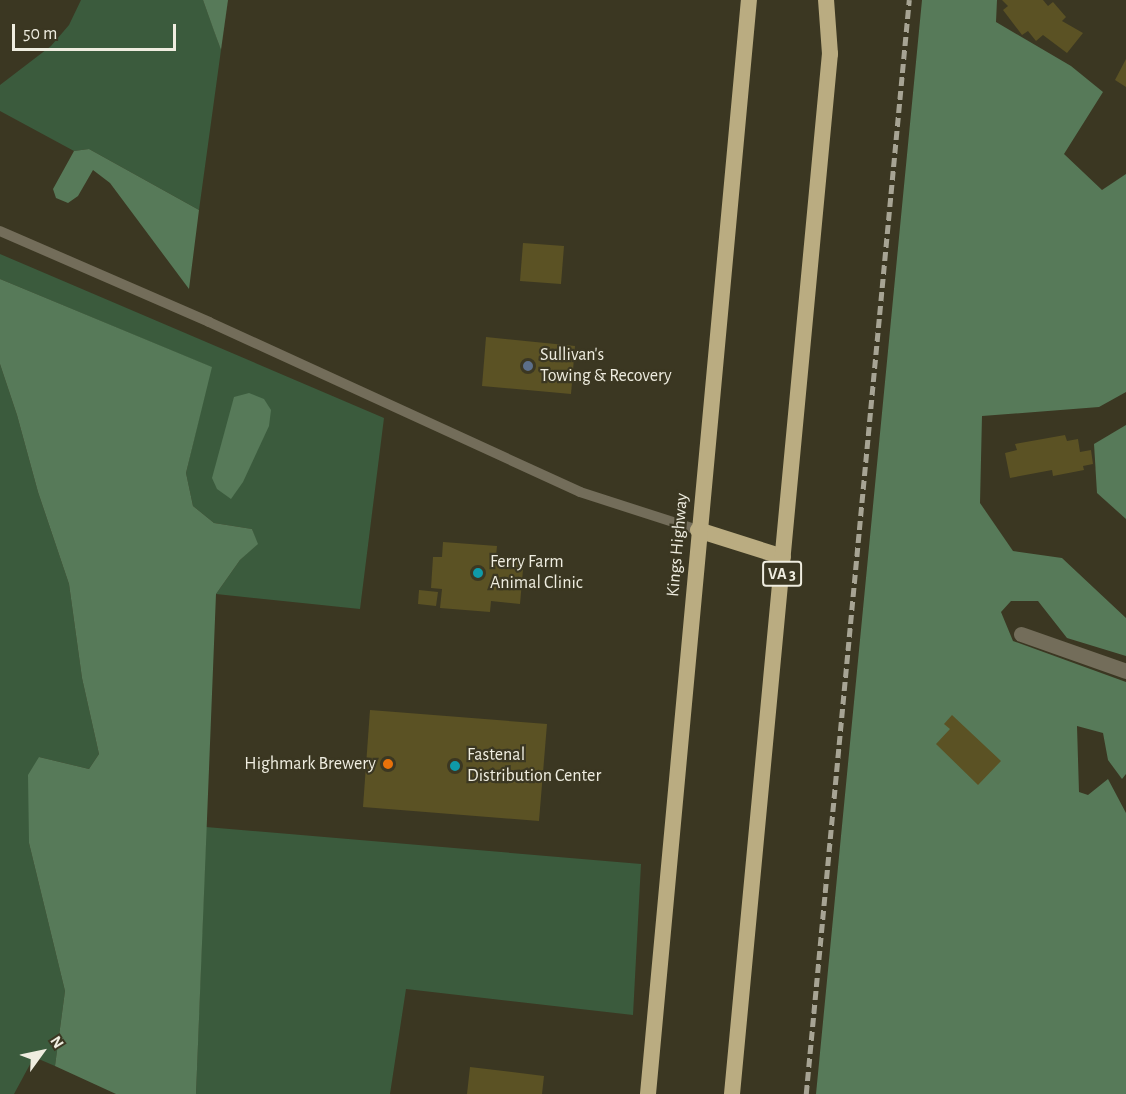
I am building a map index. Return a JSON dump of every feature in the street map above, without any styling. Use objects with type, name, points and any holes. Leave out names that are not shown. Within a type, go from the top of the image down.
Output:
[{"type":"highway","name":"Kings Highway","points":[[648,1094],[749,0]]},
{"type":"highway","name":"VA 3","points":[[732,1094],[830,54],[826,0]]},
{"type":"highway","points":[[699,530],[783,557]]},
{"type":"street","points":[[1021,634],[1126,671]]},
{"type":"lane","points":[[0,231],[219,327],[580,492],[699,530]]},
{"type":"green space","points":[[81,0],[203,0],[221,50],[199,210],[89,149],[74,151],[0,111],[0,85],[51,46],[69,25]]},
{"type":"green space","points":[[203,0],[228,0],[221,50],[214,31]]},
{"type":"green space","points":[[922,0],[997,0],[996,22],[1071,66],[1103,92],[1064,154],[1102,190],[1126,174],[1126,392],[1099,407],[982,416],[980,503],[1013,551],[1062,558],[1126,618],[1126,656],[1067,638],[1038,601],[1011,601],[1001,612],[1013,641],[1126,682],[1126,774],[1122,779],[1108,760],[1103,733],[1077,726],[1079,792],[1088,795],[1108,779],[1126,813],[1126,1094],[816,1094]]},
{"type":"green space","points":[[89,149],[199,210],[189,289],[110,183],[93,170],[78,196],[68,203],[56,198],[53,189],[74,151]]},
{"type":"green space","points":[[0,254],[384,418],[360,609],[216,594],[240,560],[257,544],[252,529],[214,523],[193,506],[186,473],[211,367],[0,279]]},
{"type":"green space","points":[[0,279],[212,367],[186,473],[193,506],[214,523],[252,529],[258,544],[240,560],[216,594],[196,1094],[116,1094],[55,1066],[65,991],[29,843],[28,775],[39,757],[89,769],[99,754],[82,678],[69,584],[38,492],[0,364]]},
{"type":"green space","points":[[0,364],[38,492],[69,584],[82,678],[99,754],[89,769],[39,757],[29,843],[65,991],[55,1066],[34,1057],[14,1094],[0,1094]]},
{"type":"green space","points":[[249,393],[264,399],[271,410],[269,426],[243,482],[231,499],[217,489],[212,478],[234,397]]},
{"type":"green space","points":[[1126,425],[1126,519],[1097,493],[1094,444]]},
{"type":"green space","points":[[206,827],[641,864],[633,1015],[406,989],[390,1094],[196,1094]]},
{"type":"building","points":[[1002,0],[1043,0],[1048,6],[1053,2],[1066,17],[1062,21],[1083,33],[1067,53],[1043,35],[1036,41],[1028,31],[1022,35],[1003,10],[1008,6]]},
{"type":"building","points":[[1126,59],[1126,87],[1115,80]]},
{"type":"building","points":[[523,243],[564,246],[561,284],[520,281]]},
{"type":"building","name":"Sullivan's Towing & Recovery","points":[[486,337],[575,346],[571,394],[482,386]]},
{"type":"building","points":[[1065,435],[1067,441],[1078,439],[1080,452],[1091,450],[1093,464],[1083,466],[1084,470],[1053,476],[1052,470],[1010,478],[1005,453],[1017,450],[1015,444]]},
{"type":"building","name":"Ferry Farm Animal Clinic","points":[[443,542],[497,546],[496,556],[524,558],[520,604],[491,601],[490,612],[440,608],[442,589],[431,588],[433,557],[442,557]]},
{"type":"building","points":[[419,590],[438,592],[436,606],[418,604]]},
{"type":"building","name":"Fastenal Distribution Center","points":[[370,710],[547,724],[539,821],[363,807]]},
{"type":"building","points":[[952,715],[1001,761],[978,785],[936,744],[950,729],[944,724]]},
{"type":"building","points":[[470,1067],[544,1076],[542,1094],[467,1094]]},
{"type":"railway","points":[[806,1094],[909,0]]},
{"type":"place","name":"Sullivan's Towing & Recovery","points":[[528,366]]},
{"type":"place","name":"Ferry Farm Animal Clinic","points":[[478,573]]},
{"type":"place","name":"Highmark Brewery","points":[[388,764]]},
{"type":"place","name":"Fastenal Distribution Center","points":[[455,766]]}]
